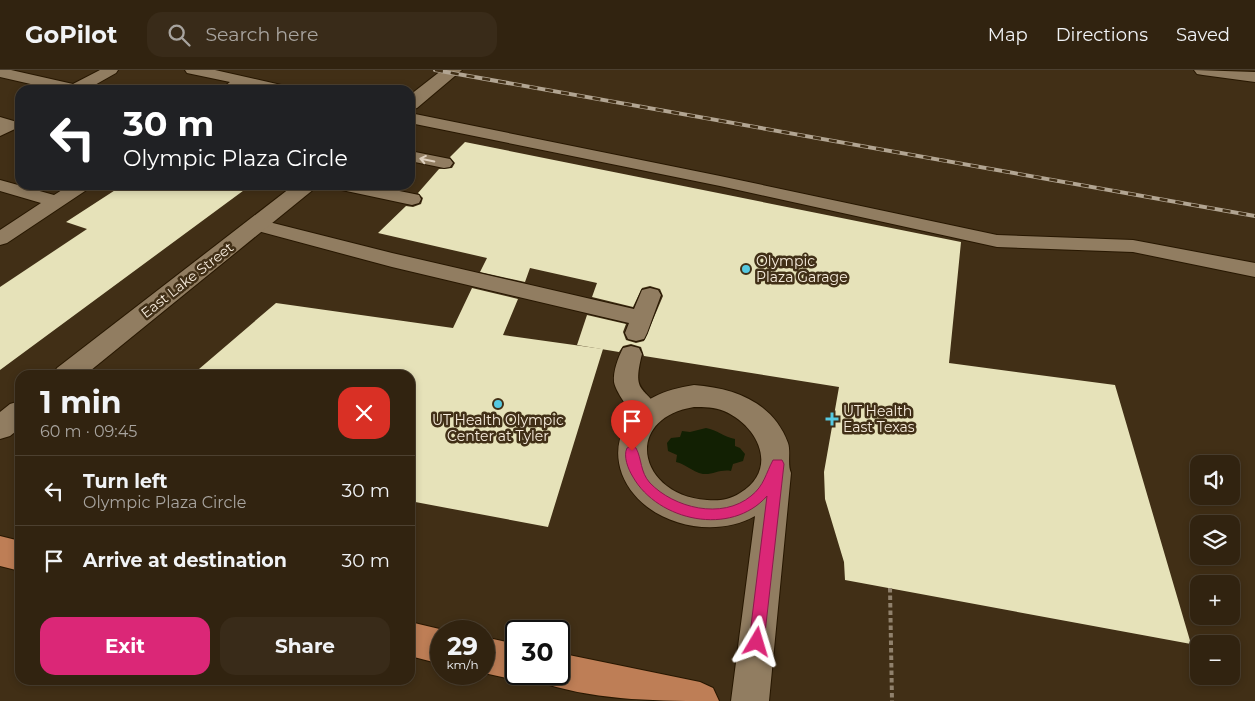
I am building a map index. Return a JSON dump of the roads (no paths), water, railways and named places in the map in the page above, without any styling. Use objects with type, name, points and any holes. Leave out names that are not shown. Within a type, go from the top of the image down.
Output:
[{"type":"main road","points":[[0,551],[15,555]]},
{"type":"main road","points":[[415,640],[430,644]]},
{"type":"main road","points":[[570,673],[700,701]]},
{"type":"street","points":[[415,100],[453,70]]},
{"type":"street","points":[[1203,70],[1255,77]]},
{"type":"street","name":"East Lake Street","points":[[73,370],[301,190]]},
{"type":"street","points":[[750,701],[777,464],[775,446],[767,428],[752,413],[734,403],[715,397],[694,396],[675,400],[658,408],[650,415],[635,434],[632,451],[635,469],[644,486],[662,501],[684,511],[710,514],[735,511],[756,500],[770,484],[777,464]]},
{"type":"street","points":[[0,428],[15,416]]},
{"type":"lane","points":[[84,85],[111,70]]},
{"type":"lane","points":[[192,70],[264,85]]},
{"type":"lane","points":[[0,72],[54,85]]},
{"type":"lane","points":[[236,85],[243,80]]},
{"type":"lane","points":[[415,119],[997,240],[1040,244],[1133,246],[1255,270]]},
{"type":"lane","points":[[415,157],[444,163]]},
{"type":"lane","points":[[0,185],[15,189]]},
{"type":"lane","points":[[17,190],[57,202]]},
{"type":"lane","points":[[0,239],[75,190]]},
{"type":"lane","points":[[368,190],[412,199]]},
{"type":"lane","points":[[257,225],[392,260],[636,335]]},
{"type":"lane","points":[[650,296],[625,374],[625,383],[650,415]]},
{"type":"railway","points":[[435,70],[1255,216]]},
{"type":"place","name":"Olympic Plaza Garage","points":[[746,269]]},
{"type":"place","name":"UT Health Olympic Center at Tyler","points":[[498,404]]},
{"type":"place","name":"UT Health East Texas","points":[[832,419]]}]
